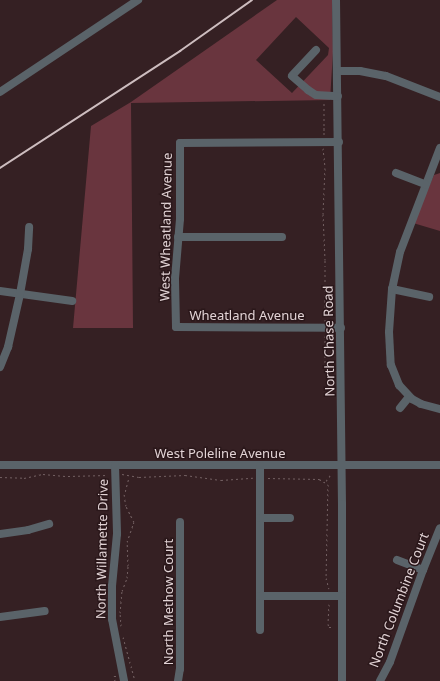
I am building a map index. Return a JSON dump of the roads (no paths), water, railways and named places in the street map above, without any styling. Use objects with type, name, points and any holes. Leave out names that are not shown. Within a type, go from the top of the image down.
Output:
[{"type":"street","points":[[0,92],[138,0]]},
{"type":"street","name":"North Chase Road","points":[[336,0],[341,328],[342,681]]},
{"type":"street","points":[[316,50],[292,76],[312,93],[325,96],[338,96]]},
{"type":"street","points":[[337,71],[360,71],[386,76],[440,97]]},
{"type":"street","name":"West Wheatland Avenue","points":[[176,327],[175,279],[180,208],[180,143],[338,142]]},
{"type":"street","points":[[440,148],[437,166],[425,184],[400,252],[392,289],[389,332],[391,365],[397,381],[409,397],[421,404],[440,409]]},
{"type":"street","points":[[396,173],[425,184]]},
{"type":"street","points":[[0,367],[8,347],[20,294],[29,245],[28,227]]},
{"type":"street","points":[[178,237],[282,237]]},
{"type":"street","points":[[392,289],[428,298]]},
{"type":"street","points":[[0,291],[72,301]]},
{"type":"street","name":"Wheatland Avenue","points":[[176,327],[341,328]]},
{"type":"street","points":[[400,408],[409,397]]},
{"type":"street","name":"West Poleline Avenue","points":[[0,465],[440,465]]},
{"type":"street","name":"North Willamette Drive","points":[[115,465],[117,534],[112,586],[112,619],[124,681]]},
{"type":"street","points":[[260,466],[260,630]]},
{"type":"street","points":[[260,518],[290,518]]},
{"type":"street","name":"North Methow Court","points":[[178,681],[180,669],[180,522]]},
{"type":"street","points":[[0,534],[28,530],[49,524]]},
{"type":"street","name":"North Columbine Court","points":[[380,681],[390,662],[423,570],[440,528]]},
{"type":"street","points":[[397,560],[423,570]]},
{"type":"street","points":[[260,596],[342,596]]},
{"type":"street","points":[[0,617],[45,611]]},
{"type":"railway","points":[[0,168],[180,51],[252,0]]}]
